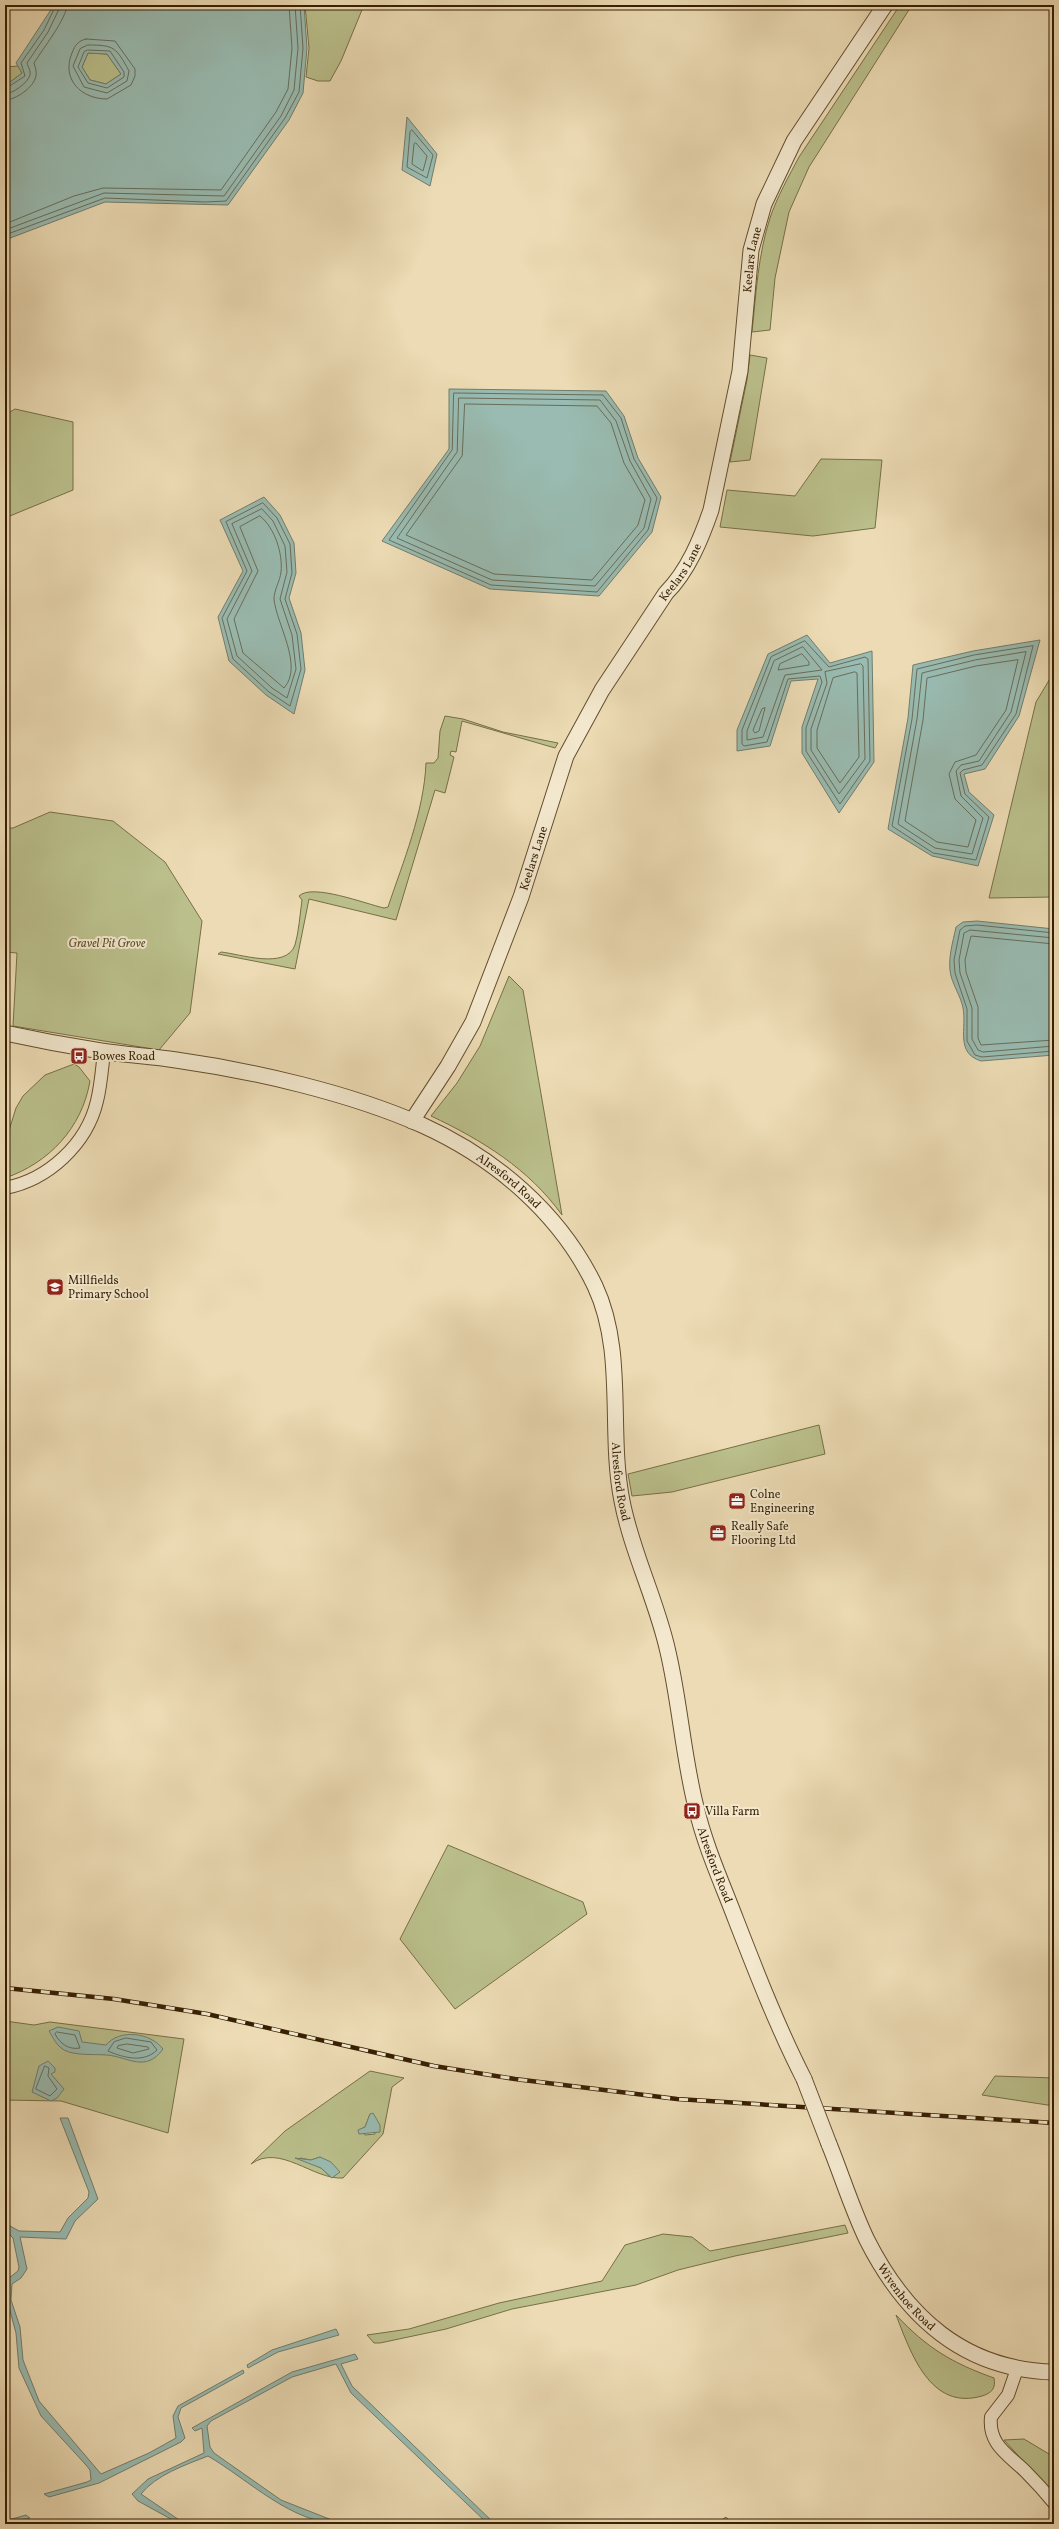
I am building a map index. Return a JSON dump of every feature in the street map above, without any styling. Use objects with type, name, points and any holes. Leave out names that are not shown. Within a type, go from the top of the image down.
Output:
[{"type":"street","name":"Keelars Lane","points":[[412,1121],[455,1055],[473,1022],[521,897],[566,756],[602,690],[666,593],[677,582],[705,527],[711,510],[735,397],[743,344],[750,257],[764,204],[794,141],[885,5]]},
{"type":"street","name":"Alresford Road","points":[[5,1032],[104,1052],[173,1059],[270,1078],[370,1105],[412,1121],[475,1153],[518,1186],[563,1235],[583,1264],[597,1291],[611,1348],[618,1477],[622,1503],[668,1651],[697,1813],[707,1845],[771,2010],[804,2079],[829,2144]]},
{"type":"street","points":[[5,1188],[32,1180],[69,1152],[89,1123],[97,1102],[104,1052]]},
{"type":"street","name":"Wivenhoe Road","points":[[829,2144],[867,2239],[884,2271],[906,2301],[936,2331],[962,2348],[990,2361],[1017,2369],[1054,2372]]},
{"type":"street","points":[[1017,2369],[1008,2395],[991,2417],[993,2437],[1001,2450],[1026,2472],[1054,2503]]},
{"type":"green space","points":[[305,5],[364,5],[341,61],[330,81],[318,81],[306,77],[309,48]]},
{"type":"green space","points":[[900,5],[912,5],[809,167],[789,212],[775,278],[770,330],[752,332],[758,275],[763,246],[770,218],[776,202],[799,157]]},
{"type":"green space","points":[[88,53],[107,54],[121,74],[106,84],[90,80],[82,67]]},
{"type":"green space","points":[[18,66],[22,73],[5,86],[5,67]]},
{"type":"green space","points":[[750,355],[767,358],[750,460],[730,462],[747,380]]},
{"type":"green space","points":[[15,409],[73,422],[73,490],[5,518],[5,415]]},
{"type":"green space","points":[[821,459],[882,460],[875,528],[813,536],[720,527],[727,490],[795,496]]},
{"type":"green space","points":[[1054,672],[1054,897],[989,898],[1036,702]]},
{"type":"green space","points":[[445,716],[463,719],[503,732],[558,743],[555,748],[462,721],[456,752],[451,751],[450,755],[454,757],[445,793],[435,790],[396,920],[309,899],[295,969],[218,954],[221,952],[262,959],[273,959],[290,953],[295,945],[298,928],[302,900],[299,896],[306,893],[327,893],[384,908],[388,907],[417,818],[426,763],[434,763],[438,758],[440,731]]},
{"type":"green space","name":"Gravel Pit Grove","points":[[50,812],[113,821],[165,862],[202,921],[190,1013],[159,1050],[13,1026],[17,953],[5,952],[5,828],[13,828]]},
{"type":"green space","points":[[509,976],[523,990],[562,1215],[535,1184],[503,1157],[468,1135],[431,1116],[457,1083],[480,1046]]},
{"type":"green space","points":[[74,1064],[79,1067],[90,1081],[80,1114],[61,1142],[49,1153],[36,1163],[5,1178],[5,1143],[16,1108],[23,1096],[45,1075]]},
{"type":"green space","points":[[819,1425],[825,1454],[672,1492],[632,1496],[628,1474]]},
{"type":"green space","points":[[448,1845],[583,1902],[587,1914],[455,2009],[400,1939]]},
{"type":"green space","points":[[5,2021],[34,2025],[50,2022],[184,2039],[168,2133],[61,2101],[5,2100]]},
{"type":"green space","points":[[370,2071],[404,2078],[392,2087],[383,2134],[343,2178],[332,2177],[333,2165],[320,2157],[311,2160],[300,2158],[321,2168],[331,2177],[285,2160],[273,2158],[262,2159],[251,2164],[285,2131]],"holes":[[[370,2114],[375,2134],[365,2135],[361,2129],[365,2127]]]},
{"type":"green space","points":[[995,2076],[1054,2078],[1054,2106],[982,2095]]},
{"type":"green space","points":[[845,2225],[848,2233],[735,2256],[678,2270],[636,2285],[512,2309],[446,2329],[380,2343],[374,2343],[367,2335],[409,2329],[499,2303],[602,2281],[625,2245],[663,2234],[692,2237],[710,2251]]},
{"type":"green space","points":[[896,2315],[918,2337],[941,2353],[965,2366],[994,2378],[994,2387],[992,2390],[982,2396],[964,2398],[949,2395],[936,2387],[925,2375],[916,2361],[908,2346]]},
{"type":"green space","points":[[1024,2439],[1054,2457],[1054,2495],[1004,2440]]},
{"type":"green space","points":[[726,2517],[733,2524],[716,2524]]},
{"type":"water","points":[[54,5],[304,5],[307,48],[303,93],[289,120],[228,205],[105,202],[5,240],[5,86],[22,73],[16,63]],"holes":[[[88,53],[107,54],[121,74],[106,84],[90,80],[82,67]]]},
{"type":"water","points":[[407,117],[437,154],[430,186],[402,170]]},
{"type":"water","points":[[449,389],[606,391],[624,416],[638,458],[661,497],[652,532],[599,596],[490,589],[382,541],[449,449]]},
{"type":"water","points":[[264,497],[280,515],[294,543],[296,573],[289,598],[301,633],[305,670],[294,714],[266,695],[229,661],[218,617],[243,571],[220,520]]},
{"type":"water","points":[[807,635],[830,663],[872,651],[874,762],[839,813],[802,753],[802,727],[818,679],[791,681],[770,746],[737,751],[737,730],[768,654]]},
{"type":"water","points":[[1040,640],[1019,716],[985,769],[964,774],[969,792],[994,815],[978,866],[932,856],[888,829],[908,718],[913,665],[973,651]]},
{"type":"water","points":[[977,921],[1054,929],[1054,1055],[981,1061],[973,1057],[968,1052],[964,1039],[963,1008],[951,976],[950,957],[956,927],[963,922]]},
{"type":"water","points":[[58,2027],[79,2031],[82,2042],[106,2045],[119,2036],[134,2035],[143,2036],[150,2039],[163,2049],[157,2056],[143,2062],[136,2062],[115,2056],[69,2052],[64,2050],[55,2042],[49,2031]]},
{"type":"water","points":[[48,2061],[55,2068],[55,2072],[51,2074],[64,2089],[57,2098],[51,2101],[32,2092],[39,2066]]},
{"type":"water","points":[[373,2113],[380,2125],[380,2132],[359,2134],[358,2130],[365,2127],[370,2114]]},
{"type":"water","points":[[60,2118],[68,2118],[98,2199],[75,2221],[66,2239],[20,2237],[27,2269],[21,2278],[12,2284],[11,2300],[20,2327],[23,2360],[39,2401],[101,2474],[149,2453],[176,2438],[173,2416],[178,2406],[243,2370],[244,2373],[181,2408],[178,2417],[185,2438],[181,2442],[99,2483],[49,2497],[44,2494],[91,2480],[90,2470],[41,2416],[19,2368],[16,2333],[5,2292],[5,2281],[18,2271],[19,2267],[13,2238],[5,2230],[5,2223],[19,2231],[60,2232],[68,2218],[88,2198],[89,2192]]},
{"type":"water","points":[[320,2157],[331,2162],[340,2172],[332,2178],[321,2168],[295,2158],[311,2160]]},
{"type":"water","points":[[336,2329],[339,2335],[278,2352],[248,2368],[247,2365],[272,2350]]},
{"type":"water","points":[[355,2354],[358,2359],[341,2364],[352,2386],[495,2524],[488,2524],[351,2393],[336,2364],[292,2377],[211,2421],[207,2426],[210,2447],[214,2453],[281,2500],[342,2524],[324,2522],[306,2517],[288,2509],[208,2456],[163,2476],[147,2487],[141,2494],[185,2524],[180,2524],[138,2501],[132,2494],[148,2479],[204,2453],[202,2428],[195,2431],[192,2428],[292,2372]]},
{"type":"water","points":[[26,2515],[30,2518],[5,2524],[5,2521]]},
{"type":"railway","points":[[5,1988],[114,1999],[207,2014],[434,2066],[515,2079],[677,2099],[1054,2123]]},
{"type":"place","name":"Bowes Road","points":[[79,1056]]},
{"type":"place","name":"Millfields Primary School","points":[[55,1287]]},
{"type":"place","name":"Colne Engineering","points":[[737,1501]]},
{"type":"place","name":"Really Safe Flooring Ltd","points":[[718,1533]]},
{"type":"place","name":"Villa Farm","points":[[692,1811]]}]
